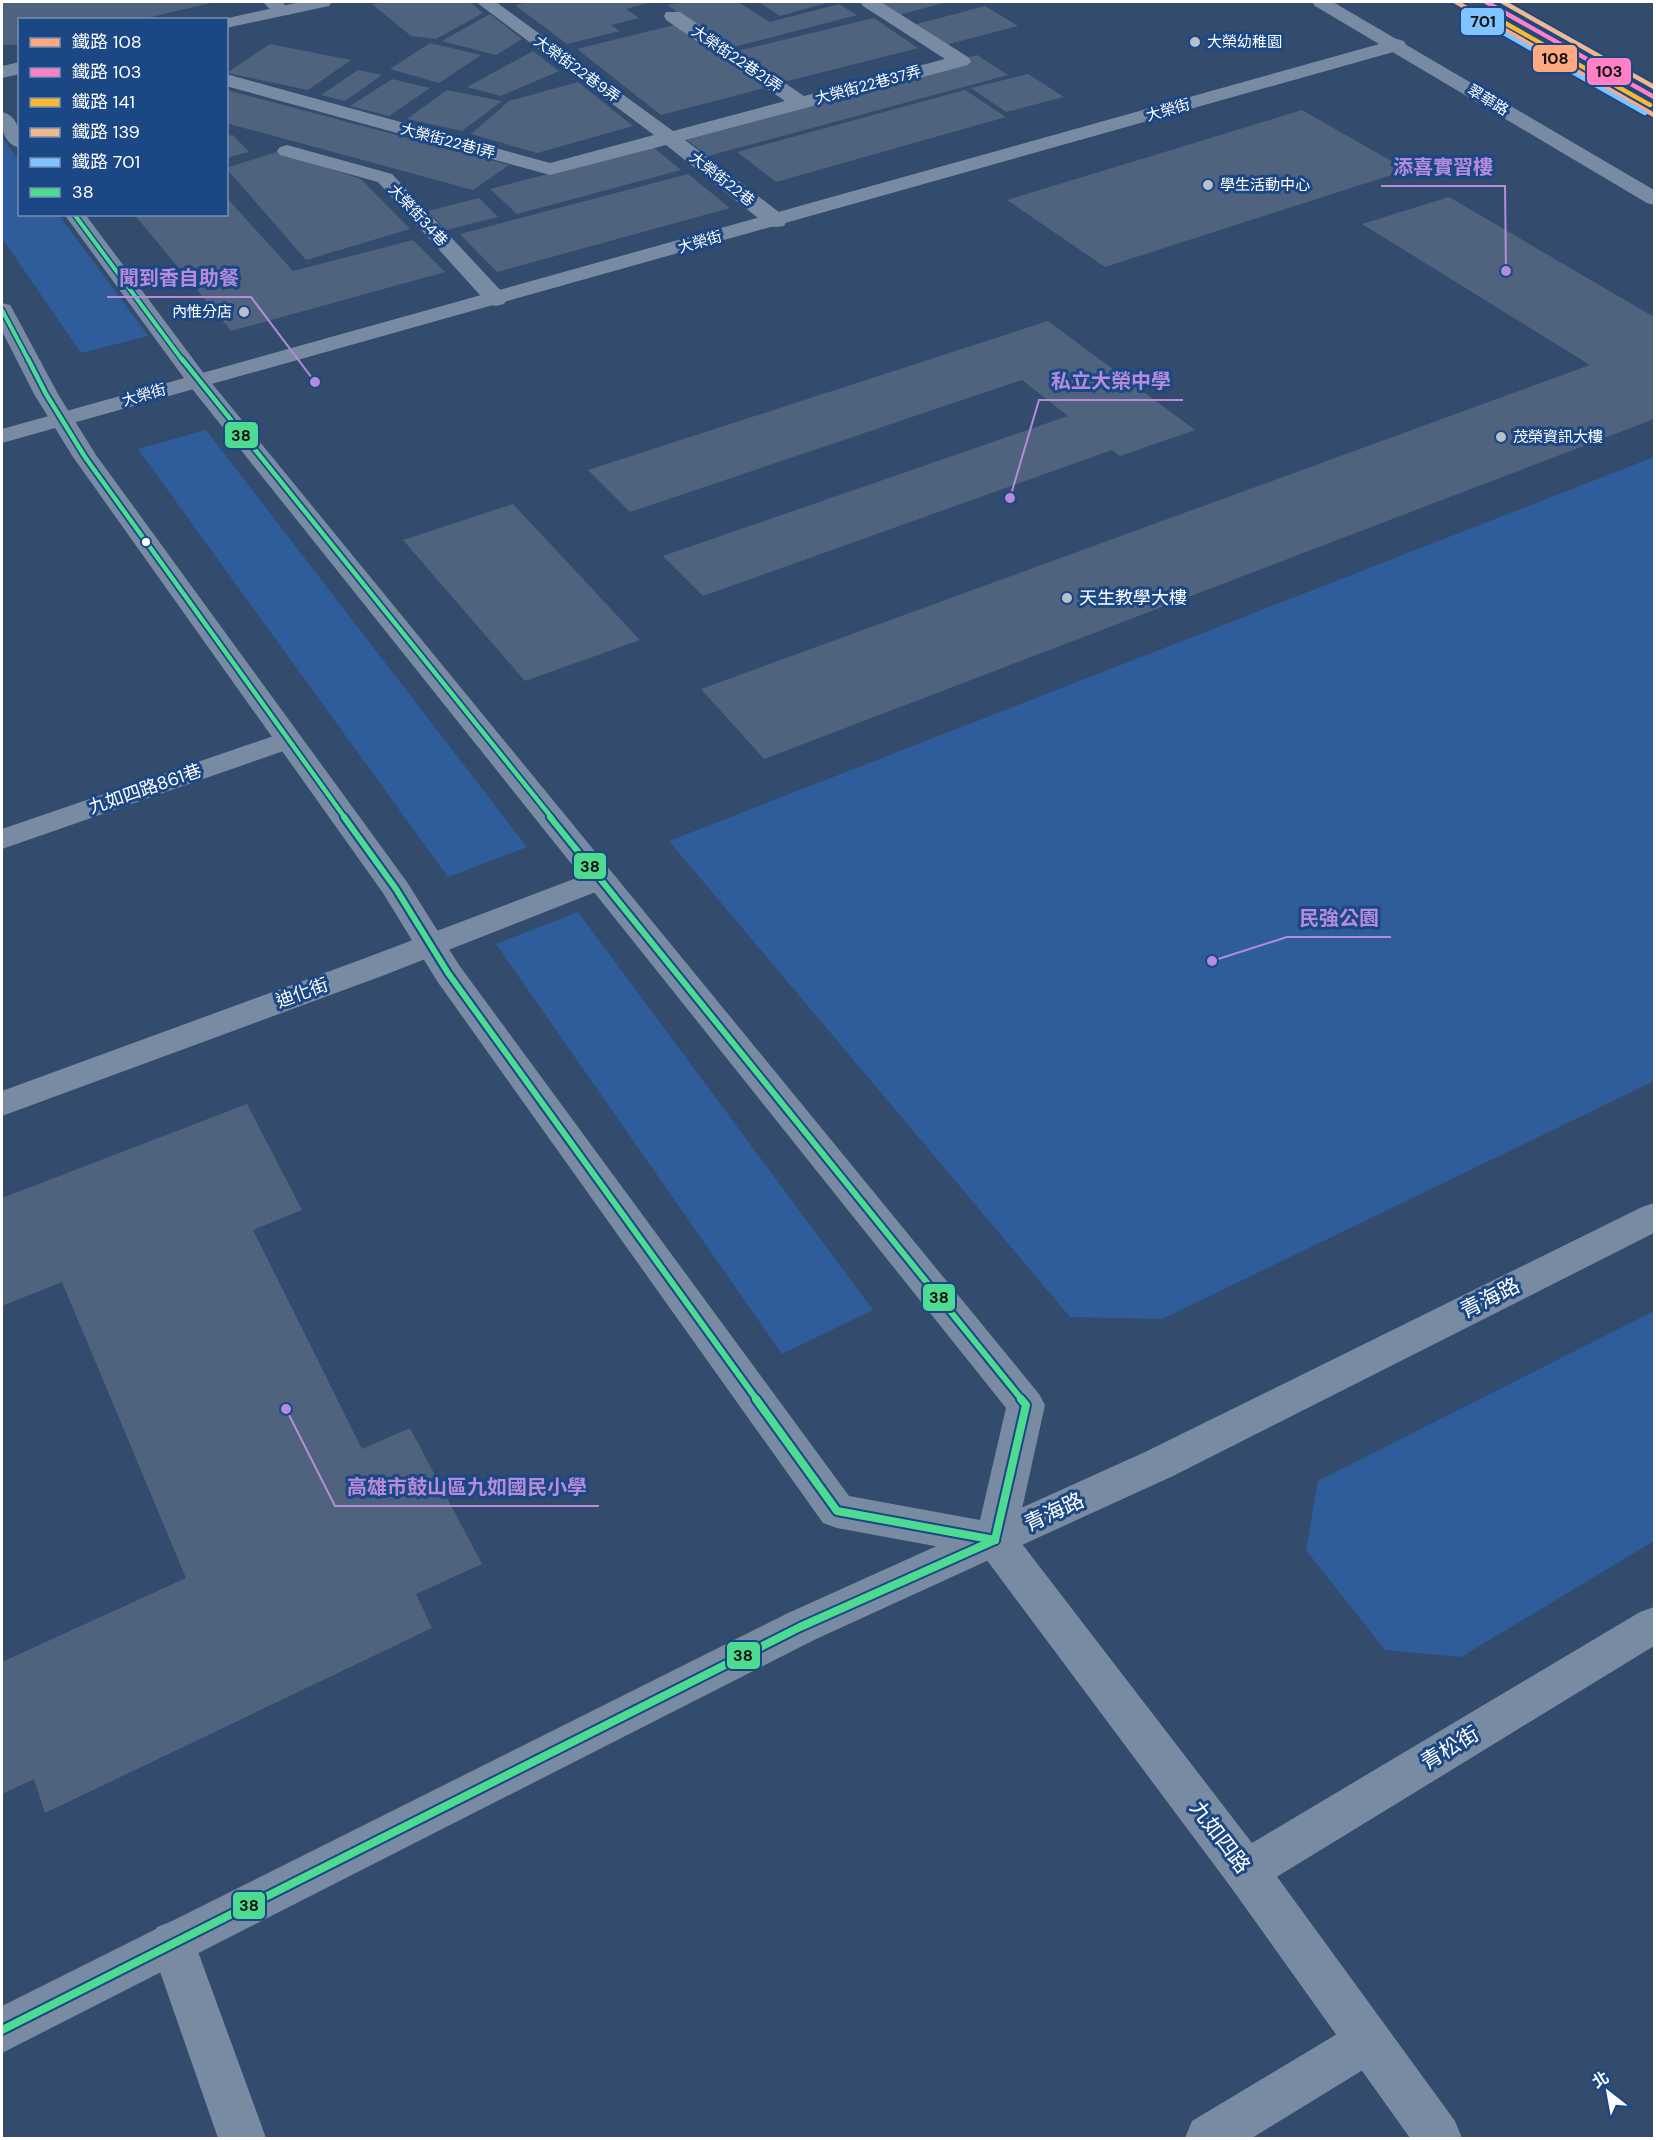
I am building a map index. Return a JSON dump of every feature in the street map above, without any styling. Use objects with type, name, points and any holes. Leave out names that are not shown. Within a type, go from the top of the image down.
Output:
[{"type":"street","points":[[228,22],[277,6],[323,2]]},
{"type":"street","name":"大榮街22巷9弄","points":[[485,2],[669,137]]},
{"type":"street","name":"大榮街22巷37弄","points":[[669,137],[961,61],[869,2]]},
{"type":"street","name":"翠華路","points":[[1321,2],[1654,199]]},
{"type":"street","name":"大榮街22巷21弄","points":[[673,16],[801,102]]},
{"type":"street","name":"大榮街","points":[[2,435],[776,221],[1397,45]]},
{"type":"street","points":[[2,72],[18,68]]},
{"type":"street","name":"大榮街22巷1弄","points":[[228,81],[550,169],[669,137]]},
{"type":"street","points":[[2,118],[18,139]]},
{"type":"street","name":"大榮街22巷","points":[[669,137],[776,221]]},
{"type":"street","name":"大榮街34巷","points":[[287,150],[385,178],[496,299]]},
{"type":"street","points":[[2,310],[46,394],[85,457],[396,889],[412,919],[432,945],[448,973],[837,1511],[995,1540],[1026,1405],[197,380],[75,216]]},
{"type":"street","name":"九如四路861巷","points":[[2,839],[288,740]]},
{"type":"street","name":"迪化街","points":[[2,1104],[432,945],[600,879]]},
{"type":"street","name":"青海路","points":[[2,2031],[800,1627],[1159,1464],[1654,1216]]},
{"type":"street","name":"九如四路","points":[[995,1540],[1246,1871],[1438,2139]]},
{"type":"street","name":"青松街","points":[[1246,1871],[1654,1625]]},
{"type":"street","points":[[173,1943],[242,2139]]},
{"type":"street","points":[[1209,2139],[1368,2041]]},
{"type":"shaded area","points":[[2,137],[18,160],[18,216],[60,216],[148,336],[81,353],[2,238]]},
{"type":"shaded area","points":[[206,430],[527,847],[448,877],[138,449]]},
{"type":"shaded area","points":[[1654,457],[1654,1081],[1162,1319],[1070,1317],[669,841]]},
{"type":"shaded area","points":[[578,912],[873,1310],[782,1354],[496,944]]},
{"type":"shaded area","points":[[1654,1311],[1654,1541],[1461,1657],[1385,1650],[1306,1550],[1318,1481]]},
{"type":"building","points":[[2,2],[215,2],[147,18],[18,18],[18,45],[2,45]]},
{"type":"building","points":[[470,2],[483,13],[436,39],[411,36],[372,4]]},
{"type":"building","points":[[529,2],[652,2],[626,9],[639,18],[611,25],[620,31],[567,44],[515,5]]},
{"type":"building","points":[[682,2],[738,2],[770,22],[839,4],[857,15],[730,48],[667,5]]},
{"type":"building","points":[[758,2],[830,2],[780,16]]},
{"type":"building","points":[[878,2],[947,2],[899,15]]},
{"type":"building","points":[[985,6],[1018,26],[945,45],[913,25]]},
{"type":"building","points":[[490,14],[522,39],[496,55],[442,41]]},
{"type":"building","points":[[874,18],[918,48],[780,83],[737,51]]},
{"type":"building","points":[[678,24],[765,88],[661,115],[577,49]]},
{"type":"building","points":[[430,43],[481,55],[439,83],[390,69]]},
{"type":"building","points":[[270,44],[351,60],[308,90],[228,72]]},
{"type":"building","points":[[533,51],[559,71],[501,96],[467,87]]},
{"type":"building","points":[[977,55],[1008,75],[708,156],[680,135]]},
{"type":"building","points":[[358,70],[382,75],[345,101],[321,95]]},
{"type":"building","points":[[1028,74],[1064,97],[1006,112],[971,88]]},
{"type":"building","points":[[392,79],[430,88],[389,116],[350,106]]},
{"type":"building","points":[[578,82],[633,126],[537,153],[471,134],[509,101]]},
{"type":"building","points":[[447,90],[502,101],[462,131],[407,119]]},
{"type":"building","points":[[965,90],[1006,117],[776,182],[737,152]]},
{"type":"building","points":[[228,91],[509,165],[473,190],[228,124]]},
{"type":"building","name":"學生活動中心","points":[[1302,110],[1407,170],[1105,267],[1007,200]]},
{"type":"building","points":[[233,135],[249,152],[228,157],[228,136]]},
{"type":"building","points":[[653,147],[681,170],[517,214],[490,189]]},
{"type":"building","points":[[277,152],[361,179],[410,229],[306,260],[228,170],[228,167]]},
{"type":"building","points":[[688,174],[730,208],[497,272],[460,234]]},
{"type":"building","points":[[1449,197],[1654,317],[1654,419],[764,759],[701,689],[1590,365],[1362,224]]},
{"type":"building","points":[[479,198],[498,217],[446,230],[428,211]]},
{"type":"building","points":[[228,199],[293,271],[413,240],[445,272],[231,331],[136,216],[228,216]]},
{"type":"building","points":[[1048,321],[1195,430],[1120,456],[1112,450],[703,596],[663,556],[1068,416],[1022,380],[630,512],[588,470]]},
{"type":"building","points":[[513,504],[640,640],[525,681],[403,540]]},
{"type":"building","points":[[247,1104],[302,1210],[253,1230],[362,1449],[410,1428],[482,1564],[416,1594],[432,1628],[45,1813],[34,1779],[2,1794],[2,1662],[186,1578],[62,1282],[2,1306],[2,1198]]},
{"type":"rail line","name":"108","points":[[1456,2],[1654,115]]},
{"type":"rail line","name":"103","points":[[1486,2],[1654,97]]},
{"type":"rail line","name":"139","points":[[1503,2],[1654,87]]},
{"type":"rail line","name":"141","points":[[1482,10],[1650,105]]},
{"type":"rail line","name":"701","points":[[1477,18],[1645,113]]},
{"type":"transit line","name":"38","points":[[75,216],[197,380],[1026,1405],[995,1540]]},
{"type":"transit line","name":"38","points":[[2,310],[46,394],[85,457],[396,889],[448,973],[837,1511],[995,1540]]},
{"type":"transit line","name":"38","points":[[2,2030],[800,1627],[995,1540]]},
{"type":"place","name":"大榮幼稚園","points":[[1195,42]]},
{"type":"place","name":"學生活動中心","points":[[1208,185]]},
{"type":"place","name":"添喜實習樓","points":[[1506,271]]},
{"type":"place","name":"內惟分店","points":[[244,312]]},
{"type":"place","name":"聞到香自助餐","points":[[315,382]]},
{"type":"place","name":"茂榮資訊大樓","points":[[1501,437]]},
{"type":"place","name":"私立大榮中學","points":[[1010,498]]},
{"type":"place","name":"天生教學大樓","points":[[1067,598]]},
{"type":"place","name":"民強公園","points":[[1212,961]]},
{"type":"place","name":"高雄市鼓山區九如國民小學","points":[[286,1409]]}]
